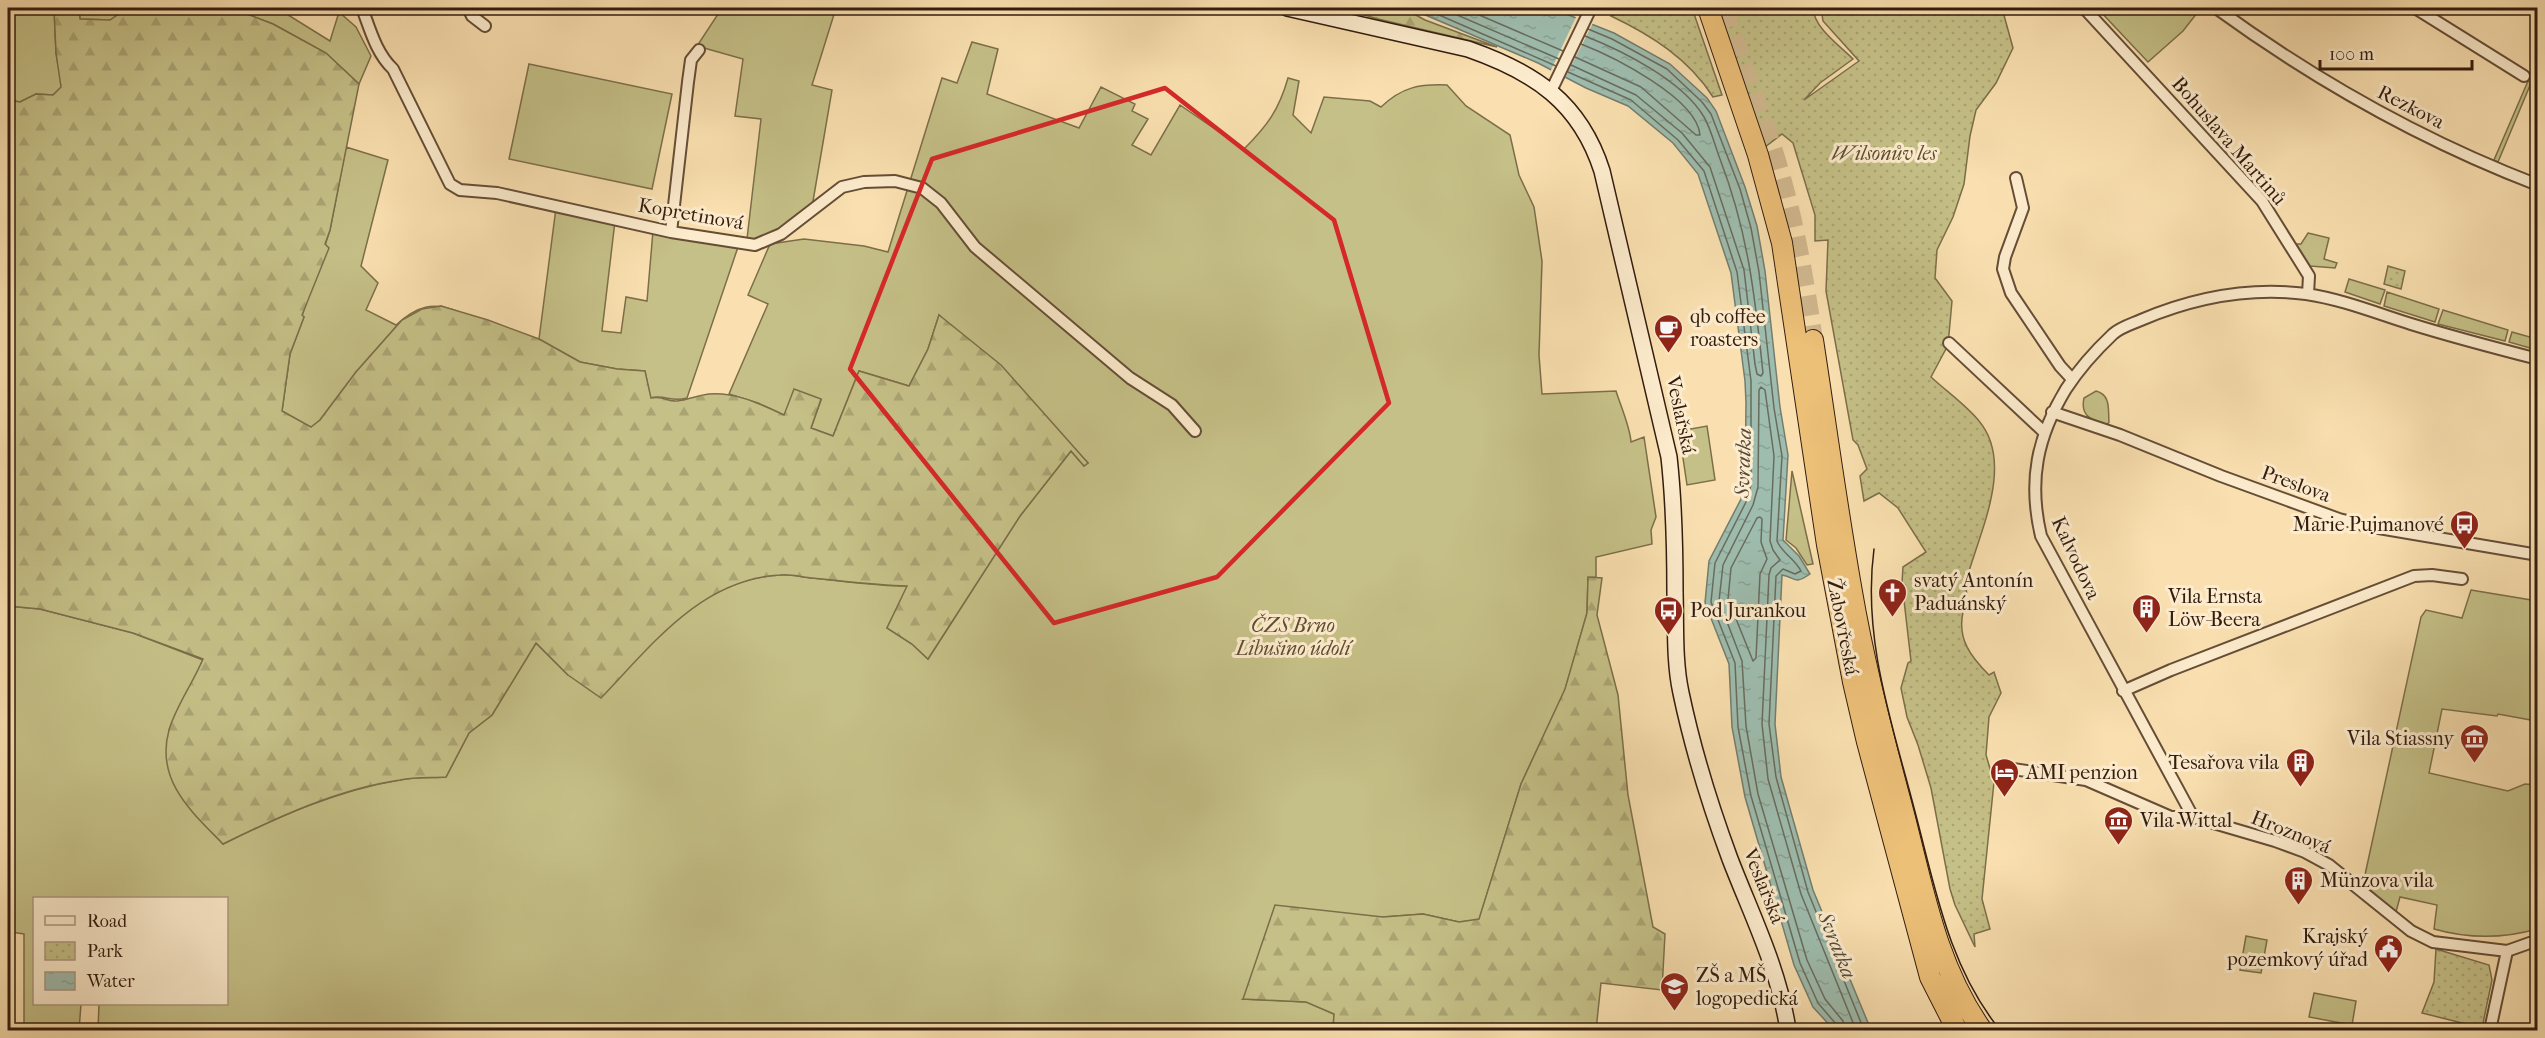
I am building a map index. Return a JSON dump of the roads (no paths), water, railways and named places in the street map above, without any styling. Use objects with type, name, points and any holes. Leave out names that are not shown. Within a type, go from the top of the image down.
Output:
[{"type":"highway","name":"Žabovřeská","points":[[1708,8],[1775,212],[1787,270],[1827,545],[1853,682],[1919,941],[1937,994],[1957,1030]]},
{"type":"highway","name":"Žabovřeská","points":[[1814,340],[1845,552],[1869,676],[1922,886],[1944,963],[1967,1010],[1982,1030]]},
{"type":"highway","points":[[1937,994],[1964,1030]]},
{"type":"street","name":"Kopretinová","points":[[362,8],[378,49],[393,69],[450,184],[460,190],[497,193],[671,232],[755,244],[781,234],[842,187],[864,182],[895,181],[922,188],[941,203],[975,247],[1130,378],[1172,405],[1195,431]]},
{"type":"street","points":[[468,8],[472,16],[485,26]]},
{"type":"street","name":"Veslařská","points":[[1287,8],[1468,49],[1497,59],[1528,75],[1551,92],[1586,132],[1602,171],[1669,457],[1673,495],[1676,635],[1680,691],[1704,786],[1731,861],[1772,962],[1782,993],[1788,1030]]},
{"type":"street","name":"Bohuslava Martinů","points":[[2084,8],[2262,201],[2309,276],[2308,294]]},
{"type":"street","name":"Rezkova","points":[[2216,8],[2274,49],[2373,109],[2490,166],[2538,185]]},
{"type":"street","points":[[2415,8],[2524,76]]},
{"type":"street","points":[[1551,92],[1589,12]]},
{"type":"street","points":[[671,232],[691,60],[699,50]]},
{"type":"street","points":[[2016,178],[2023,208],[2005,258],[2003,269],[2006,281],[2011,293],[2060,366],[2072,379]]},
{"type":"street","name":"Kalvodova","points":[[2193,817],[2041,536],[2035,511],[2034,483],[2044,432],[2052,412],[2072,379],[2114,334],[2160,312],[2205,299],[2245,293],[2308,294]]},
{"type":"street","points":[[2308,294],[2538,359]]},
{"type":"street","points":[[1949,343],[2044,432]]},
{"type":"street","name":"Preslova","points":[[2052,412],[2120,435],[2339,519],[2367,526],[2538,555]]},
{"type":"street","points":[[2123,691],[2171,670],[2414,576],[2432,575],[2462,579]]},
{"type":"street","name":"Hroznová","points":[[2000,767],[2086,780],[2171,817],[2193,817],[2275,841],[2329,865],[2411,932],[2433,942],[2507,951]]},
{"type":"street","points":[[2490,1030],[2507,951],[2538,939]]},
{"type":"water","points":[[1409,8],[1551,8],[1614,33],[1670,64],[1707,98],[1716,111],[1757,226],[1765,271],[1780,407],[1788,455],[1783,540],[1799,556],[1810,574],[1798,580],[1782,575],[1775,724],[1781,777],[1813,890],[1871,1030],[1834,1030],[1813,1007],[1794,965],[1745,797],[1732,727],[1729,664],[1705,603],[1709,561],[1741,499],[1745,484],[1746,403],[1731,273],[1698,174],[1673,143],[1628,106],[1586,88],[1538,63]]},
{"type":"tunnel","points":[[1724,8],[1775,156],[1800,258],[1813,340]]},
{"type":"tram line","points":[[1874,549],[1871,582],[1872,615],[1881,680],[1897,744],[1937,896],[1955,952],[1982,1005],[2000,1030]]},
{"type":"place","name":"qb coffee roasters","points":[[1669,354]]},
{"type":"place","name":"Marie Pujmanové","points":[[2465,550]]},
{"type":"place","name":"svatý Antonín Paduánský","points":[[1893,618]]},
{"type":"place","name":"Vila Ernsta Löw-Beera","points":[[2147,634]]},
{"type":"place","name":"Pod Jurankou","points":[[1669,636]]},
{"type":"place","name":"Vila Stiassny","points":[[2475,764]]},
{"type":"place","name":"Tesařova vila","points":[[2300,788]]},
{"type":"place","name":"AMI penzion","points":[[2005,798]]},
{"type":"place","name":"Vila Wittal","points":[[2119,846]]},
{"type":"place","name":"Münzova vila","points":[[2299,906]]},
{"type":"place","name":"Krajský pozemkový úřad","points":[[2389,974]]},
{"type":"place","name":"ZŠ a MŠ logopedická","points":[[1675,1012]]},
{"type":"park label","name":"Wilsonův les","points":[[1884,153]]},
{"type":"park label","name":"ČZS Brno Libušino údolí","points":[[1293,636]]},
{"type":"water label","name":"Svratka","points":[[1743,463]]},
{"type":"water label","name":"Svratka","points":[[1837,945]]}]
